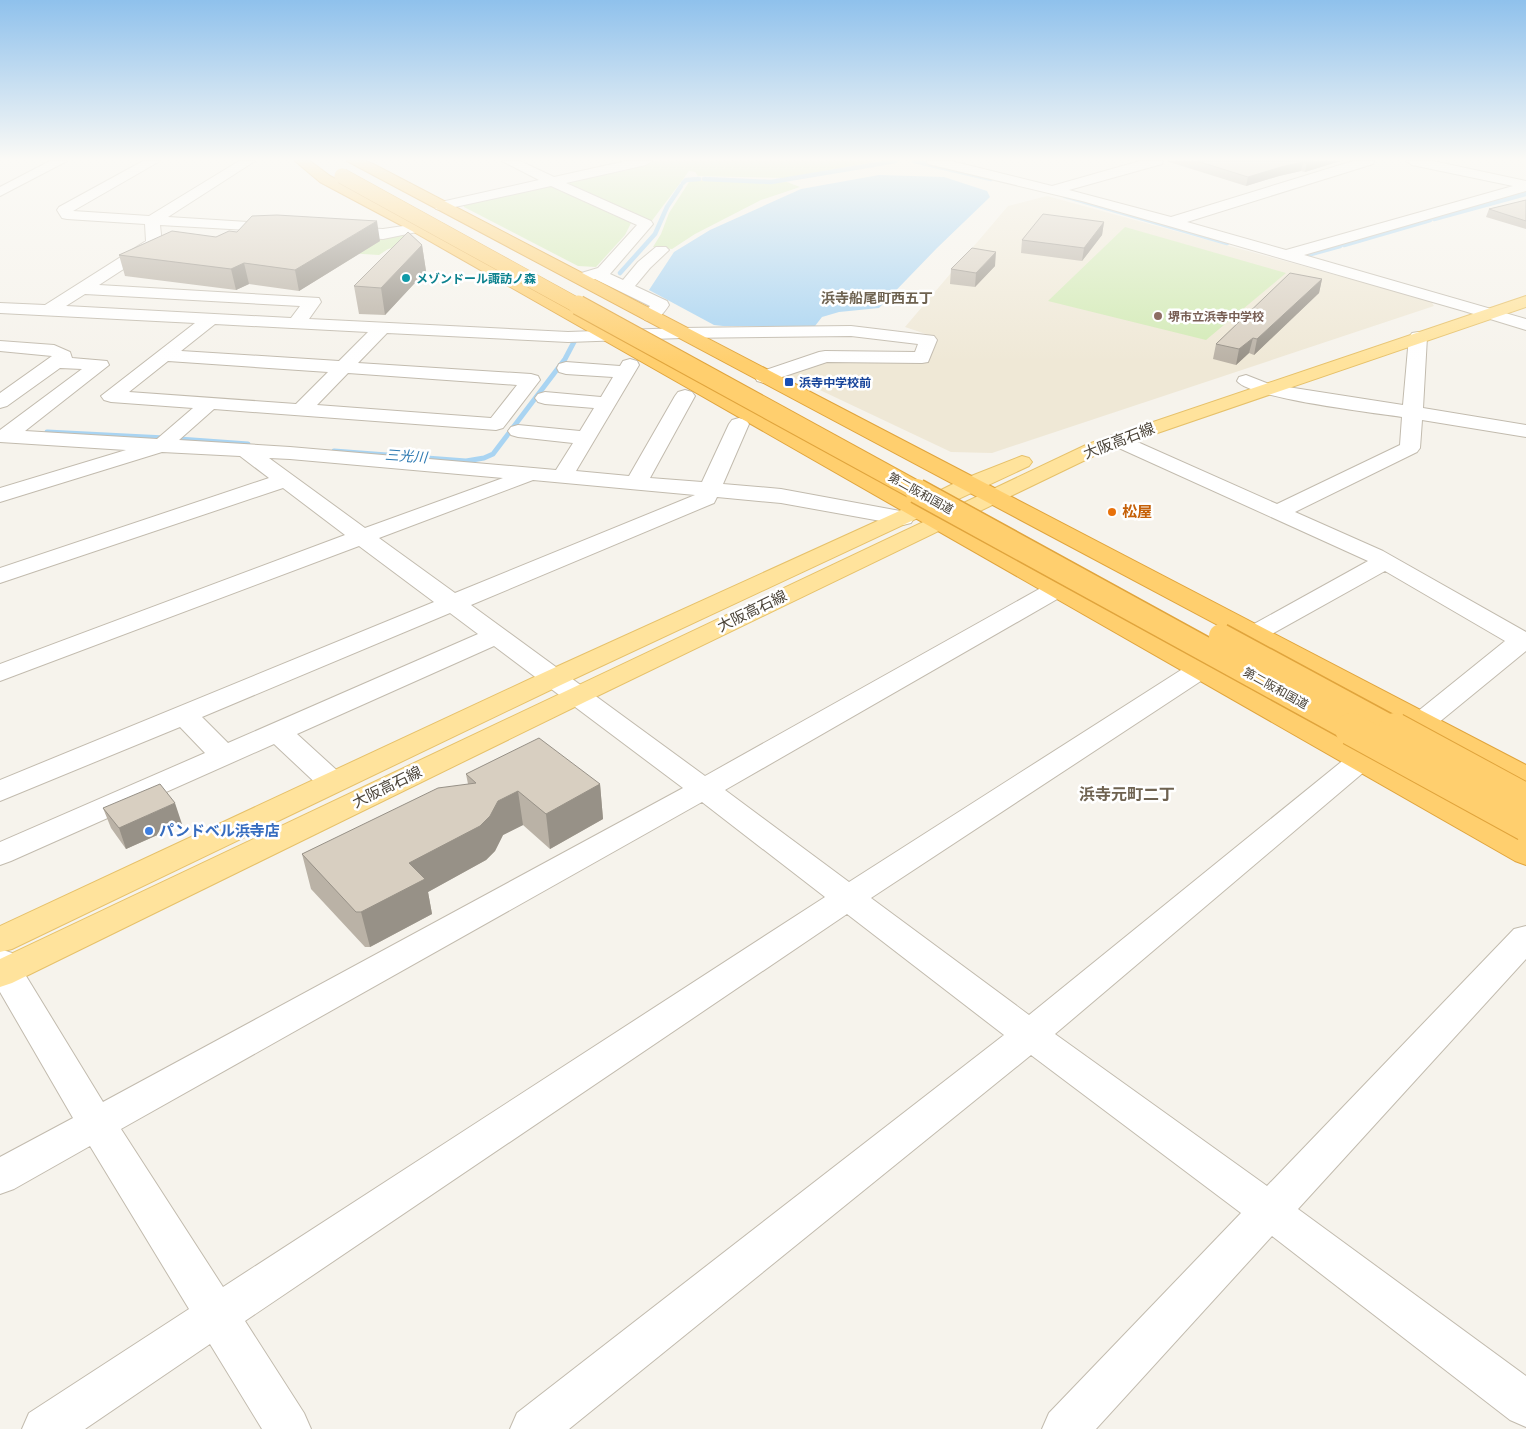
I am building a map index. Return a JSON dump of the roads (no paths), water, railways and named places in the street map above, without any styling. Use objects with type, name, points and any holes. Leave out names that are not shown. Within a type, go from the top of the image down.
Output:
[{"type":"highway","points":[[417,228],[610,336],[920,517],[1057,589],[1201,669],[1526,854]]},
{"type":"highway","name":"第二阪和国道","points":[[456,228],[1526,825]]},
{"type":"highway","name":"第二阪和国道","points":[[461,228],[1526,800]]},
{"type":"highway","points":[[487,228],[589,276],[681,333],[1526,777]]},
{"type":"main road","name":"大阪高石線","points":[[980,491],[1077,440],[1418,337],[1526,289]]},
{"type":"main road","name":"大阪高石線","points":[[1,962],[332,782],[554,678],[920,517],[980,491],[1118,440],[1256,385],[1479,310],[1526,301]]},
{"type":"main road","name":"大阪高石線","points":[[1,962],[577,695],[920,517]]},
{"type":"street","points":[[49,310],[154,243],[153,228]]},
{"type":"street","points":[[276,228],[297,229]]},
{"type":"street","points":[[326,231],[384,234],[417,228]]},
{"type":"street","points":[[589,276],[604,271],[643,228]]},
{"type":"street","points":[[1191,228],[1526,325]]},
{"type":"street","points":[[1286,255],[1401,228]]},
{"type":"street","points":[[1307,261],[1409,228]]},
{"type":"street","points":[[626,287],[644,265],[661,250]]},
{"type":"street","points":[[589,276],[626,287],[661,305],[651,316]]},
{"type":"street","points":[[81,289],[313,302],[296,324]]},
{"type":"street","points":[[0,308],[381,329],[568,337],[681,333],[851,331],[928,340],[922,358],[825,356],[764,377]]},
{"type":"street","points":[[164,355],[531,380],[496,424],[111,396],[164,355],[211,319]]},
{"type":"street","points":[[300,410],[381,329]]},
{"type":"street","points":[[1277,512],[1410,448],[1418,337]]},
{"type":"street","points":[[0,346],[54,350],[64,356],[0,402]]},
{"type":"street","points":[[6,431],[100,365],[56,362]]},
{"type":"street","points":[[562,477],[628,369],[566,368]]},
{"type":"street","points":[[1256,385],[1413,414],[1526,431]]},
{"type":"street","points":[[636,483],[685,396]]},
{"type":"street","points":[[545,398],[607,403]]},
{"type":"street","points":[[0,495],[168,440],[210,403]]},
{"type":"street","points":[[0,790],[706,498],[739,424]]},
{"type":"street","points":[[6,431],[168,440],[245,450],[781,496],[920,517]]},
{"type":"street","points":[[518,431],[586,438]]},
{"type":"street","points":[[1118,440],[1384,562],[1524,642],[1422,722]]},
{"type":"street","points":[[245,450],[361,537],[454,602],[704,788],[1030,1035],[1270,1211],[1526,1404]]},
{"type":"street","points":[[0,673],[534,474]]},
{"type":"street","points":[[0,576],[285,480]]},
{"type":"street","points":[[1254,634],[1384,562]]},
{"type":"street","points":[[0,1177],[704,788],[1057,589]]},
{"type":"street","points":[[0,854],[498,635]]},
{"type":"street","points":[[44,1429],[848,898],[1201,669]]},
{"type":"street","points":[[184,715],[224,756]]},
{"type":"street","points":[[278,732],[332,782]]},
{"type":"street","points":[[533,1429],[1030,1035],[1361,760]]},
{"type":"street","points":[[1065,1429],[1526,938]]},
{"type":"street","points":[[1,962],[96,1124],[218,1314],[288,1429]]},
{"type":"water","points":[[715,228],[958,228],[879,308],[839,312],[822,317],[815,326],[714,325],[649,290],[674,252]]},
{"type":"waterway","name":"三光川","points":[[620,273],[655,234],[658,228]]},
{"type":"waterway","name":"三光川","points":[[1174,228],[1227,243]]},
{"type":"waterway","name":"三光川","points":[[1344,245],[1404,228]]},
{"type":"waterway","name":"三光川","points":[[1304,256],[1340,246]]},
{"type":"waterway","name":"三光川","points":[[334,451],[466,461],[484,458],[493,454],[565,359],[575,340]]},
{"type":"waterway","name":"三光川","points":[[47,432],[165,438]]},
{"type":"waterway","name":"三光川","points":[[179,439],[248,444]]},
{"type":"place","name":"メゾンドール諏訪ノ森","points":[[406,278]]},
{"type":"place","name":"堺市立浜寺中学校","points":[[1158,316]]},
{"type":"place","name":"浜寺中学校前","points":[[789,382]]},
{"type":"place","name":"松屋","points":[[1112,512]]},
{"type":"place","name":"パンドベル浜寺店","points":[[149,831]]},
{"type":"district","name":"浜寺船尾町西五丁","points":[[877,298]]},
{"type":"district","name":"浜寺元町二丁","points":[[1127,794]]}]
